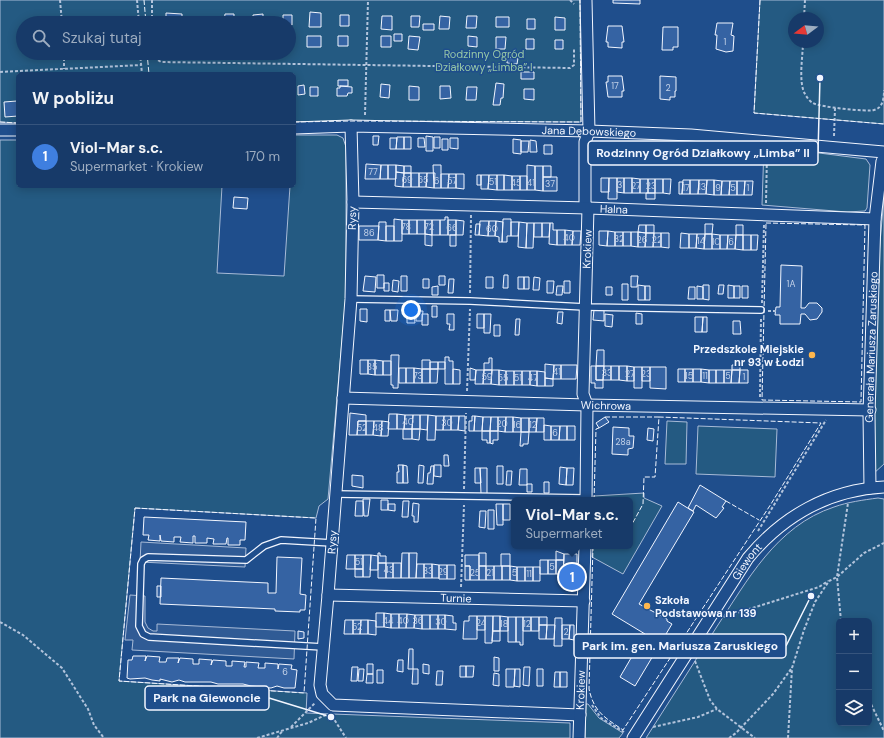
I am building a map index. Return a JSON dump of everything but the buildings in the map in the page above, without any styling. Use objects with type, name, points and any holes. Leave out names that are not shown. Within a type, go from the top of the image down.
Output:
[{"type":"street","name":"Krokiew","points":[[586,0],[589,131],[585,142],[585,204],[588,208],[583,394],[587,405],[586,497]]},
{"type":"street","name":"Jana Dębowskiego","points":[[296,128],[351,126],[589,131],[691,135],[884,152]]},
{"type":"street","name":"Rysy","points":[[322,694],[320,685],[351,299],[353,202],[351,126]]},
{"type":"street","points":[[0,130],[16,130]]},
{"type":"street","name":"Generała Mariusza Zaruskiego","points":[[870,488],[870,410],[875,219],[882,161],[884,160]]},
{"type":"street","name":"Halna","points":[[353,202],[588,208],[875,219]]},
{"type":"street","name":"Wichrowa","points":[[343,398],[587,405],[870,410]]},
{"type":"street","name":"Giewont","points":[[629,736],[690,649],[748,558],[768,536],[784,522],[801,511],[822,501],[850,492],[884,487]]},
{"type":"street","name":"Krokiew","points":[[579,738],[585,549]]},
{"type":"street","name":"Turnie","points":[[328,595],[584,600]]},
{"type":"street","points":[[322,694],[331,709],[580,715]]},
{"type":"lane","points":[[351,299],[470,301],[585,307],[762,310]]},
{"type":"lane","points":[[336,494],[511,498]]},
{"type":"lane","points":[[323,647],[149,637],[143,634],[139,626],[142,564],[143,560],[148,557],[246,560],[264,546],[281,540],[332,543]]},
{"type":"path","points":[[60,0],[61,16]]},
{"type":"path","points":[[137,0],[138,16]]},
{"type":"path","points":[[152,0],[152,16]]},
{"type":"path","points":[[365,127],[368,0]]},
{"type":"path","points":[[570,0],[574,4],[574,12]]},
{"type":"path","points":[[804,12],[805,0]]},
{"type":"path","points":[[158,60],[161,62],[570,68],[574,65],[574,42]]},
{"type":"path","points":[[803,48],[801,76],[804,93],[813,103],[836,108],[874,110],[880,106],[884,100],[884,90]]},
{"type":"path","points":[[64,60],[64,69]]},
{"type":"path","points":[[141,60],[142,72]]},
{"type":"path","points":[[0,72],[141,65]]},
{"type":"path","points":[[834,148],[836,108]]},
{"type":"path","points":[[766,214],[767,142]]},
{"type":"path","points":[[756,533],[826,421],[829,410]]},
{"type":"path","points":[[841,618],[837,577],[850,492]]},
{"type":"path","points":[[721,618],[818,587],[837,577],[857,558],[884,543]]},
{"type":"path","points":[[788,738],[792,668],[815,602],[829,581]]},
{"type":"path","points":[[0,622],[23,635],[62,668],[88,709],[94,725],[104,738]]},
{"type":"path","points":[[690,649],[710,700],[717,709],[755,738]]},
{"type":"path","points":[[729,738],[773,694],[792,668]]},
{"type":"path","points":[[290,728],[322,694]]},
{"type":"path","points":[[590,701],[601,718],[629,736]]},
{"type":"path","points":[[872,706],[884,731]]},
{"type":"path","points":[[257,738],[308,723],[331,709],[346,738]]},
{"type":"path","points":[[650,727],[698,717],[717,709]]},
{"type":"path","points":[[277,738],[284,730]]},
{"type":"green space","name":"Rodzinny Ogród Działkowy „Limba” I","points":[[0,0],[580,0],[581,122],[296,122],[296,72],[16,72],[16,123],[0,122]]},
{"type":"green space","points":[[760,0],[884,0],[884,124],[754,113]]},
{"type":"green space","points":[[296,135],[337,135],[343,138],[346,147],[346,295],[328,499],[319,506],[316,518],[135,508],[119,681],[307,693],[306,713],[570,723],[570,738],[0,738],[0,140],[16,140],[16,188],[222,188],[217,273],[284,276],[290,188],[296,188]]},
{"type":"green space","points":[[764,146],[866,159],[870,165],[867,208],[865,211],[847,212],[762,205]]},
{"type":"green space","points":[[884,197],[884,464],[873,474],[877,277]]},
{"type":"green space","points":[[667,421],[687,422],[686,464],[665,464]]},
{"type":"green space","points":[[698,426],[777,429],[775,477],[696,474]]},
{"type":"green space","points":[[644,493],[644,498],[662,506],[623,574],[592,557],[593,549],[633,549],[633,497],[594,496]]},
{"type":"green space","points":[[878,498],[884,499],[884,738],[646,738],[739,592],[779,541],[795,527],[814,516],[839,505]]},
{"type":"green space","points":[[586,704],[588,704],[599,718],[623,733],[619,738],[585,738]]},
{"type":"shaded area","points":[[141,542],[246,548],[245,567],[140,562]]},
{"type":"shaded area","points":[[130,595],[145,596],[145,622],[148,628],[153,631],[157,631],[157,624],[295,631],[294,659],[132,650],[133,640],[125,640]]},
{"type":"fence","points":[[144,0],[145,16]]},
{"type":"fence","points":[[296,122],[581,122],[580,0]]},
{"type":"fence","points":[[760,0],[754,113],[884,124]]},
{"type":"fence","points":[[148,60],[149,72]]},
{"type":"fence","points":[[0,122],[16,123]]},
{"type":"fence","points":[[766,223],[865,225],[861,402],[762,400],[766,223]]},
{"type":"fence","points":[[605,417],[659,417]]},
{"type":"fence","points":[[593,549],[589,689],[597,709],[623,730],[771,504],[821,423],[659,417],[655,477],[644,477],[643,504],[633,522]]},
{"type":"fence","points":[[594,497],[596,429],[599,428]]},
{"type":"fence","points":[[726,501],[759,520]]},
{"type":"fence","points":[[135,508],[316,518],[304,693],[119,681],[135,508]]},
{"type":"place","name":"Rodzinny Ogród Działkowy „Limba” II","points":[[820,78]]},
{"type":"place","name":"Przedszkole Miejskie nr 93 w Łodzi","points":[[812,355]]},
{"type":"place","name":"Viol-Mar s.c.","points":[[572,577]]},
{"type":"place","name":"Park im. gen. Mariusza Zaruskiego","points":[[811,596]]},
{"type":"place","name":"Szkoła Podstawowa nr 139","points":[[647,606]]},
{"type":"place","name":"Park na Giewoncie","points":[[331,717]]}]
